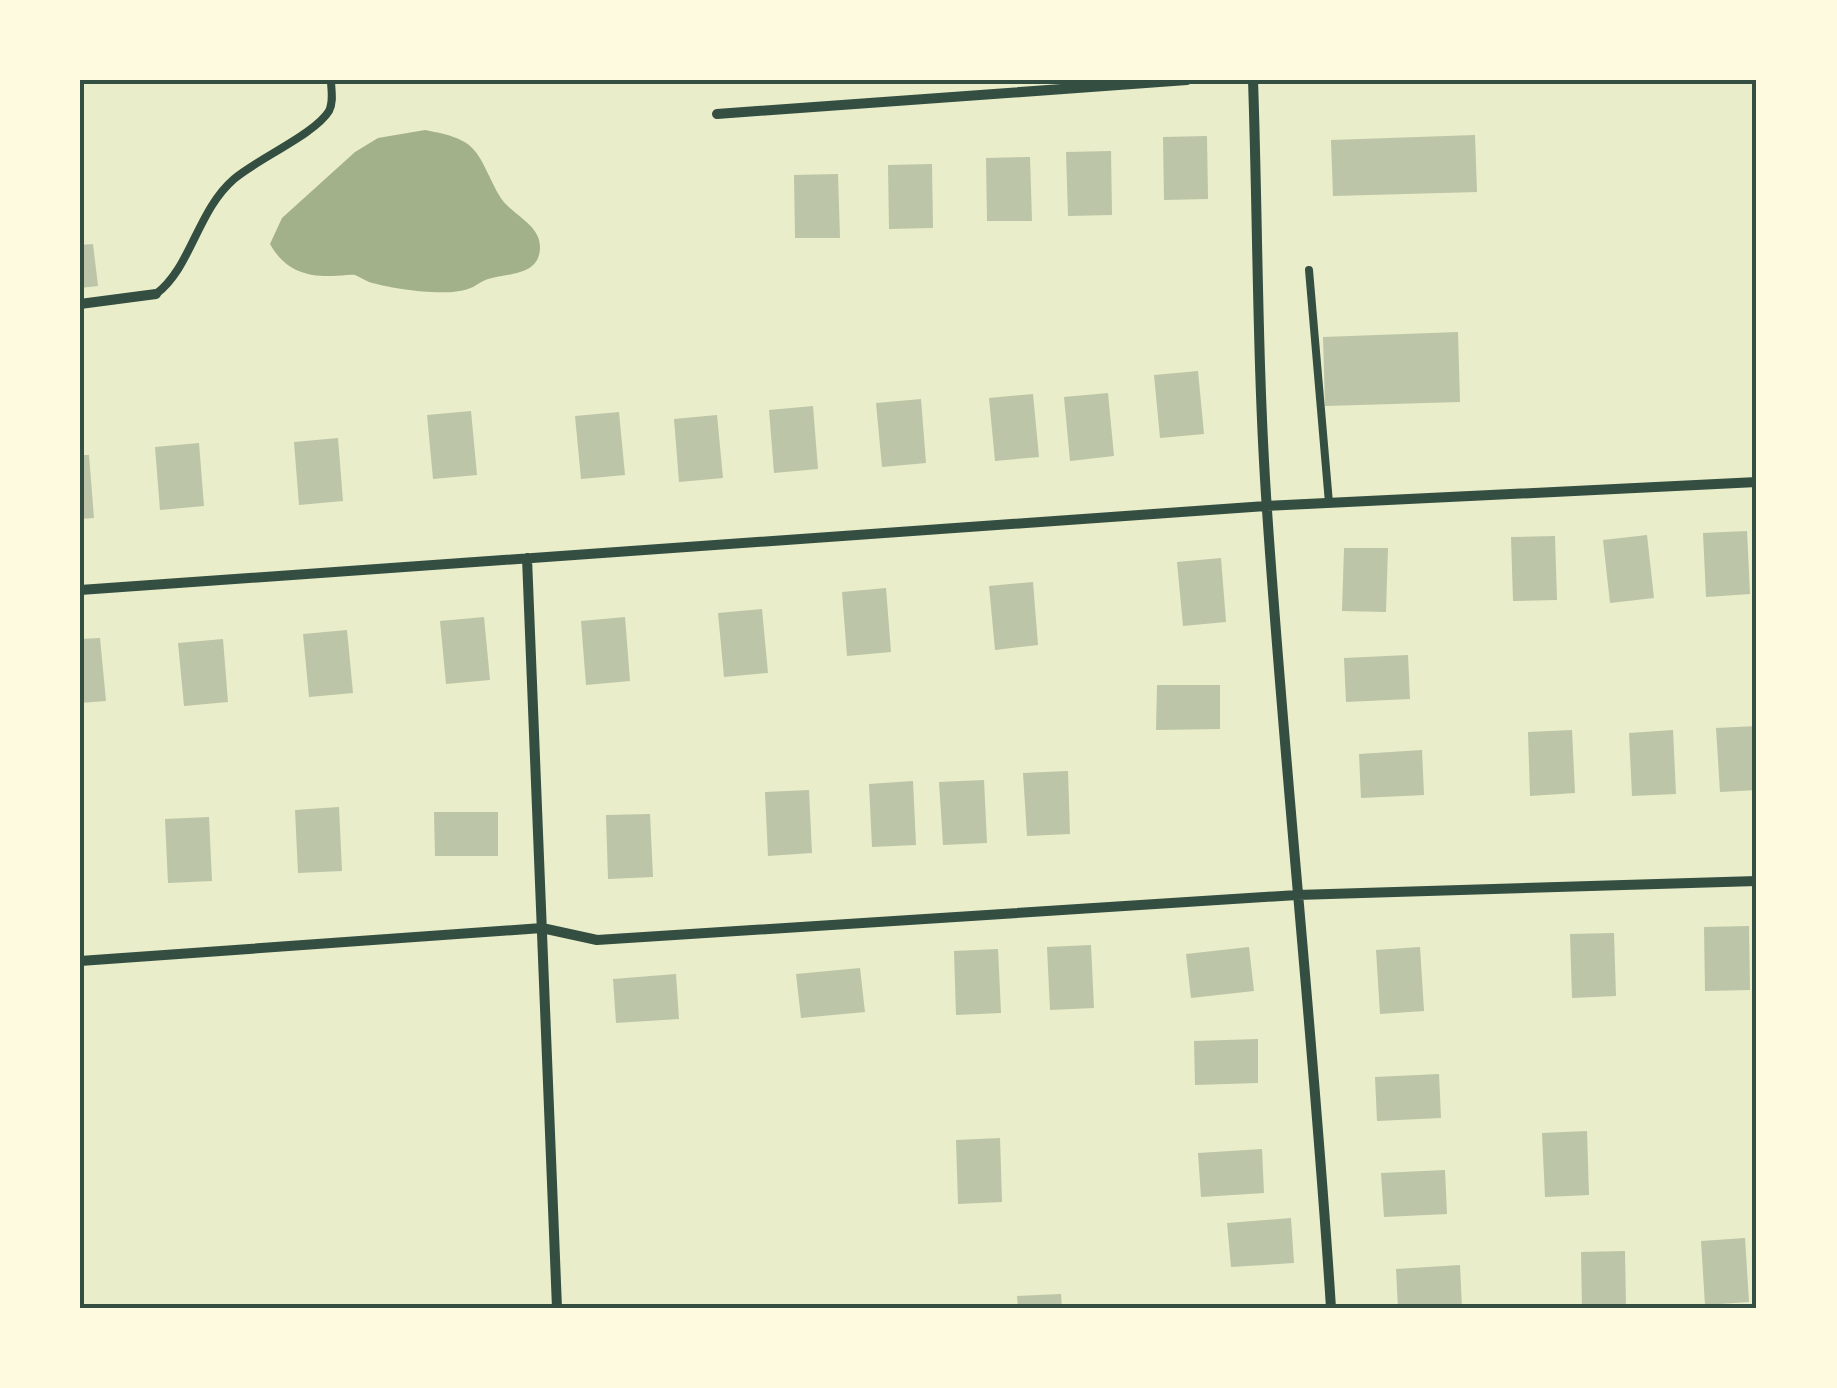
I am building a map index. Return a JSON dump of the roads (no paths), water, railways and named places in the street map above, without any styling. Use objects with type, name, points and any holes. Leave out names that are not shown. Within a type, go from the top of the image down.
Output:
[{"type":"street","points":[[717,114],[1186,80]]},
{"type":"street","points":[[1254,80],[1266,506],[1311,1022],[1331,1308]]},
{"type":"street","points":[[80,304],[156,294]]},
{"type":"street","points":[[80,590],[1266,506],[1757,482]]},
{"type":"street","points":[[527,558],[557,1308]]},
{"type":"street","points":[[80,961],[542,928],[597,940],[1297,895],[1757,880]]},
{"type":"lane","points":[[156,294],[168,285],[178,269],[213,200],[235,178],[328,112],[332,100],[330,80]]},
{"type":"lane","points":[[1309,270],[1328,503]]}]
